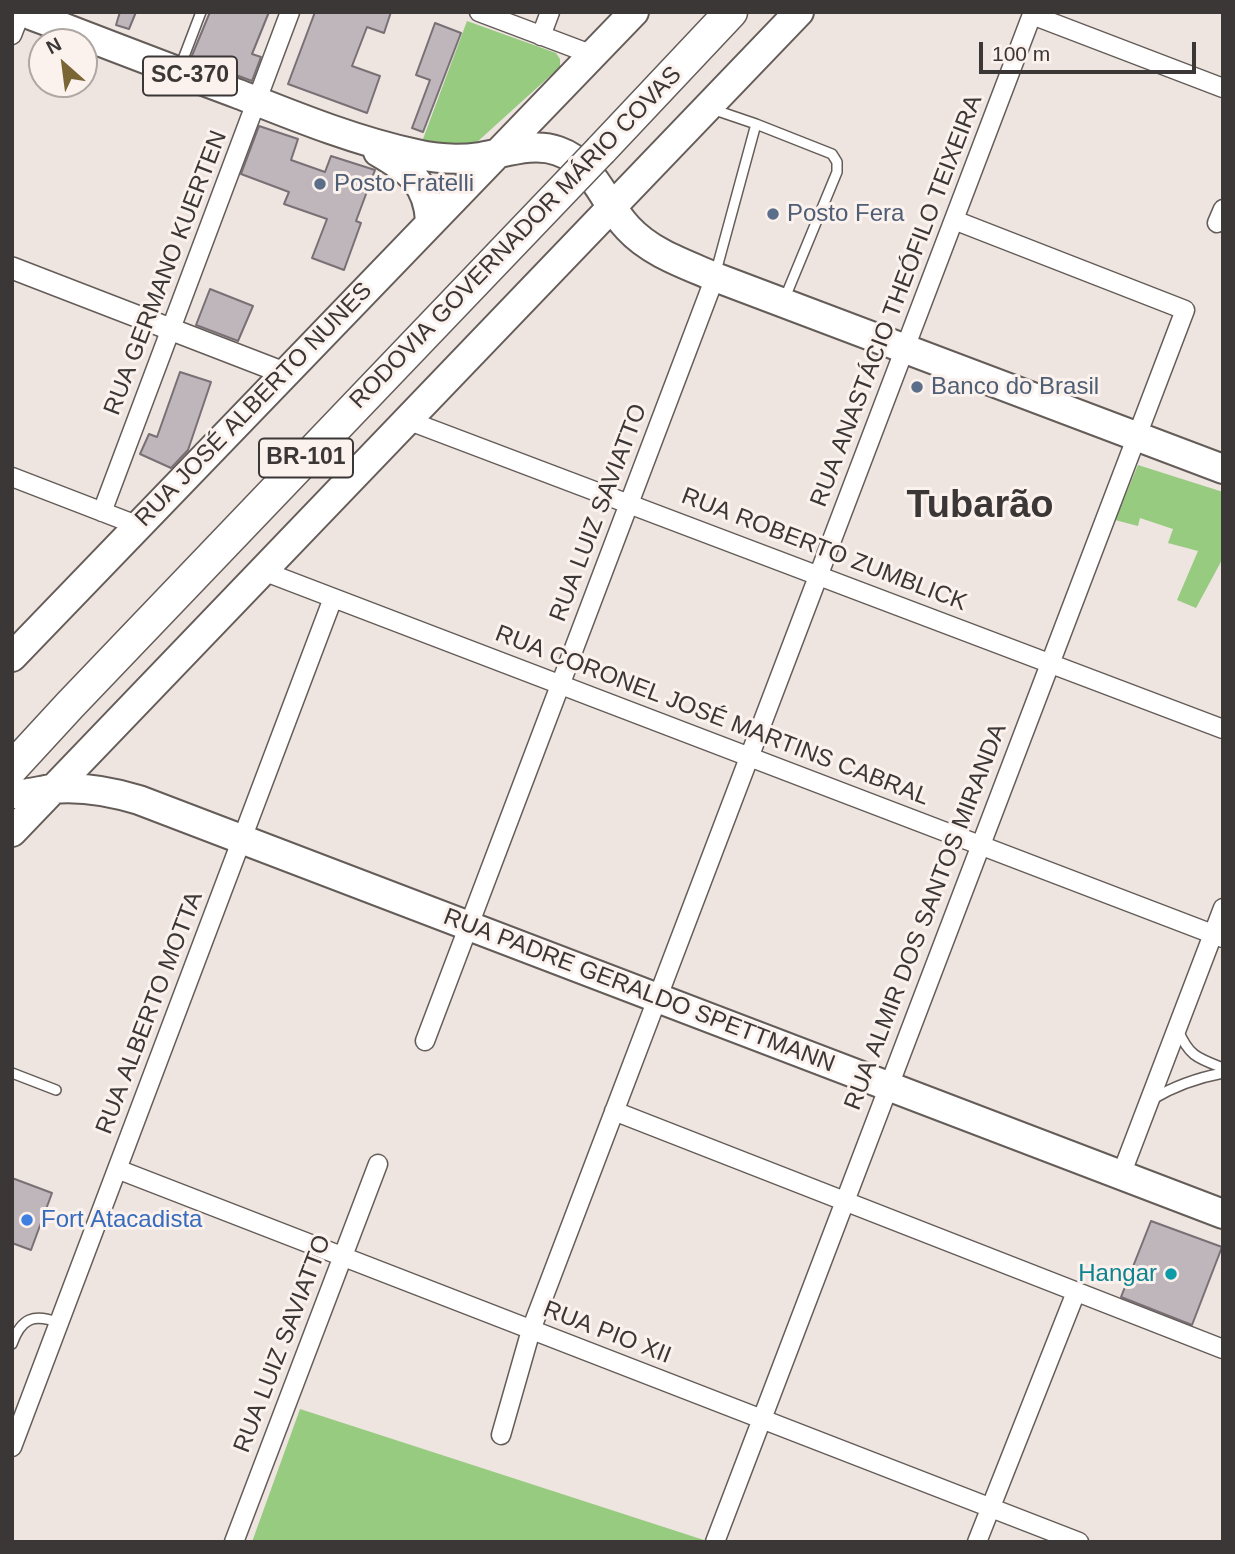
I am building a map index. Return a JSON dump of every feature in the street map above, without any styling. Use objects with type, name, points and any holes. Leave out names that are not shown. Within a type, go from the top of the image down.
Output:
[{"type":"highway","name":"RODOVIA GOVERNADOR MÁRIO COVAS","points":[[12,768],[593,143],[702,12]]},
{"type":"highway","name":"RODOVIA GOVERNADOR MÁRIO COVAS","points":[[12,736],[593,143],[731,12]]},
{"type":"main road","name":"SC-370","points":[[22,12],[357,140],[439,158],[459,159],[496,154]]},
{"type":"main road","name":"RUA JOSÉ ALBERTO NUNES","points":[[12,657],[634,12]]},
{"type":"main road","points":[[12,832],[799,12]]},
{"type":"main road","name":"SC-370","points":[[357,140],[411,175],[424,190],[430,221]]},
{"type":"main road","points":[[496,154],[525,148],[558,151],[590,172],[627,228],[656,250],[715,277],[1223,470]]},
{"type":"main road","points":[[631,188],[632,215],[656,250]]},
{"type":"main road","name":"RUA PADRE GERALDO SPETTMANN","points":[[12,794],[51,789],[115,792],[1223,1214]]},
{"type":"street","points":[[12,35],[22,12]]},
{"type":"street","name":"RUA GERMANO KUERTEN","points":[[102,512],[290,12]]},
{"type":"street","points":[[479,12],[593,55]]},
{"type":"street","points":[[541,36],[550,12]]},
{"type":"street","points":[[1032,14],[1223,88]]},
{"type":"street","name":"RUA ANASTÁCIO THEÓFILO TEIXEIRA","points":[[501,1435],[531,1330],[1032,14]]},
{"type":"street","name":"RUA ALMIR DOS SANTOS MIRANDA","points":[[715,1542],[1185,310],[954,220]]},
{"type":"street","points":[[12,268],[284,373]]},
{"type":"street","name":"RUA LUIZ SAVIATTO","points":[[425,1041],[715,277]]},
{"type":"street","name":"RUA ROBERTO ZUMBLICK","points":[[407,420],[1223,729]]},
{"type":"street","points":[[12,477],[139,526]]},
{"type":"street","name":"RUA CORONEL JOSÉ MARTINS CABRAL","points":[[262,571],[1218,936]]},
{"type":"street","name":"RUA ALBERTO MOTTA","points":[[12,1447],[333,598]]},
{"type":"street","points":[[1121,1175],[1177,1028],[1218,936],[1223,908]]},
{"type":"street","points":[[614,1111],[1223,1349]]},
{"type":"street","name":"RUA LUIZ SAVIATTO","points":[[234,1542],[378,1164]]},
{"type":"street","name":"RUA PIO XII","points":[[117,1169],[1079,1542]]},
{"type":"street","points":[[977,1542],[1076,1292]]},
{"type":"lane","points":[[178,71],[201,12]]},
{"type":"lane","points":[[708,108],[832,154],[838,162],[837,172],[783,302]]},
{"type":"lane","points":[[715,277],[756,124]]},
{"type":"lane","points":[[1177,1028],[1186,1049],[1223,1070]]},
{"type":"lane","points":[[1150,1101],[1171,1088],[1223,1070]]},
{"type":"lane","points":[[12,1073],[56,1090]]},
{"type":"lane","points":[[12,1344],[16,1332],[27,1321],[41,1317],[59,1323]]},
{"type":"green space","points":[[467,21],[556,53],[560,59],[560,67],[466,152],[452,151],[423,139]]},
{"type":"green space","points":[[1138,465],[1223,492],[1223,558],[1196,608],[1177,600],[1198,551],[1168,543],[1173,529],[1140,518],[1138,526],[1115,520]]},
{"type":"green space","points":[[300,1409],[710,1542],[252,1542]]},
{"type":"building","points":[[120,12],[136,12],[129,29],[116,25]]},
{"type":"building","points":[[210,12],[269,12],[252,54],[261,57],[252,81],[191,58]]},
{"type":"building","points":[[315,12],[391,12],[384,33],[367,27],[352,66],[380,76],[367,113],[288,84]]},
{"type":"building","points":[[435,23],[461,33],[423,132],[412,128],[430,80],[416,75]]},
{"type":"building","points":[[259,126],[298,139],[291,160],[325,172],[331,156],[375,170],[356,221],[361,223],[344,270],[312,258],[327,219],[284,204],[289,192],[241,174]]},
{"type":"building","points":[[210,289],[253,306],[238,341],[196,325]]},
{"type":"building","points":[[180,372],[211,382],[188,450],[171,468],[140,454],[149,434],[157,437]]},
{"type":"building","name":"Fort Atacadista","points":[[12,1178],[52,1193],[31,1250],[12,1243]]},
{"type":"building","name":"Hangar","points":[[1151,1221],[1222,1247],[1192,1325],[1121,1297]]},
{"type":"place","name":"Posto Fratelli","points":[[320,184]]},
{"type":"place","name":"Posto Fera","points":[[773,214]]},
{"type":"place","name":"Banco do Brasil","points":[[917,387]]},
{"type":"place","name":"Fort Atacadista","points":[[27,1220]]},
{"type":"place","name":"Hangar","points":[[1171,1274]]},
{"type":"district","name":"Tubarão","points":[[980,507]]}]
